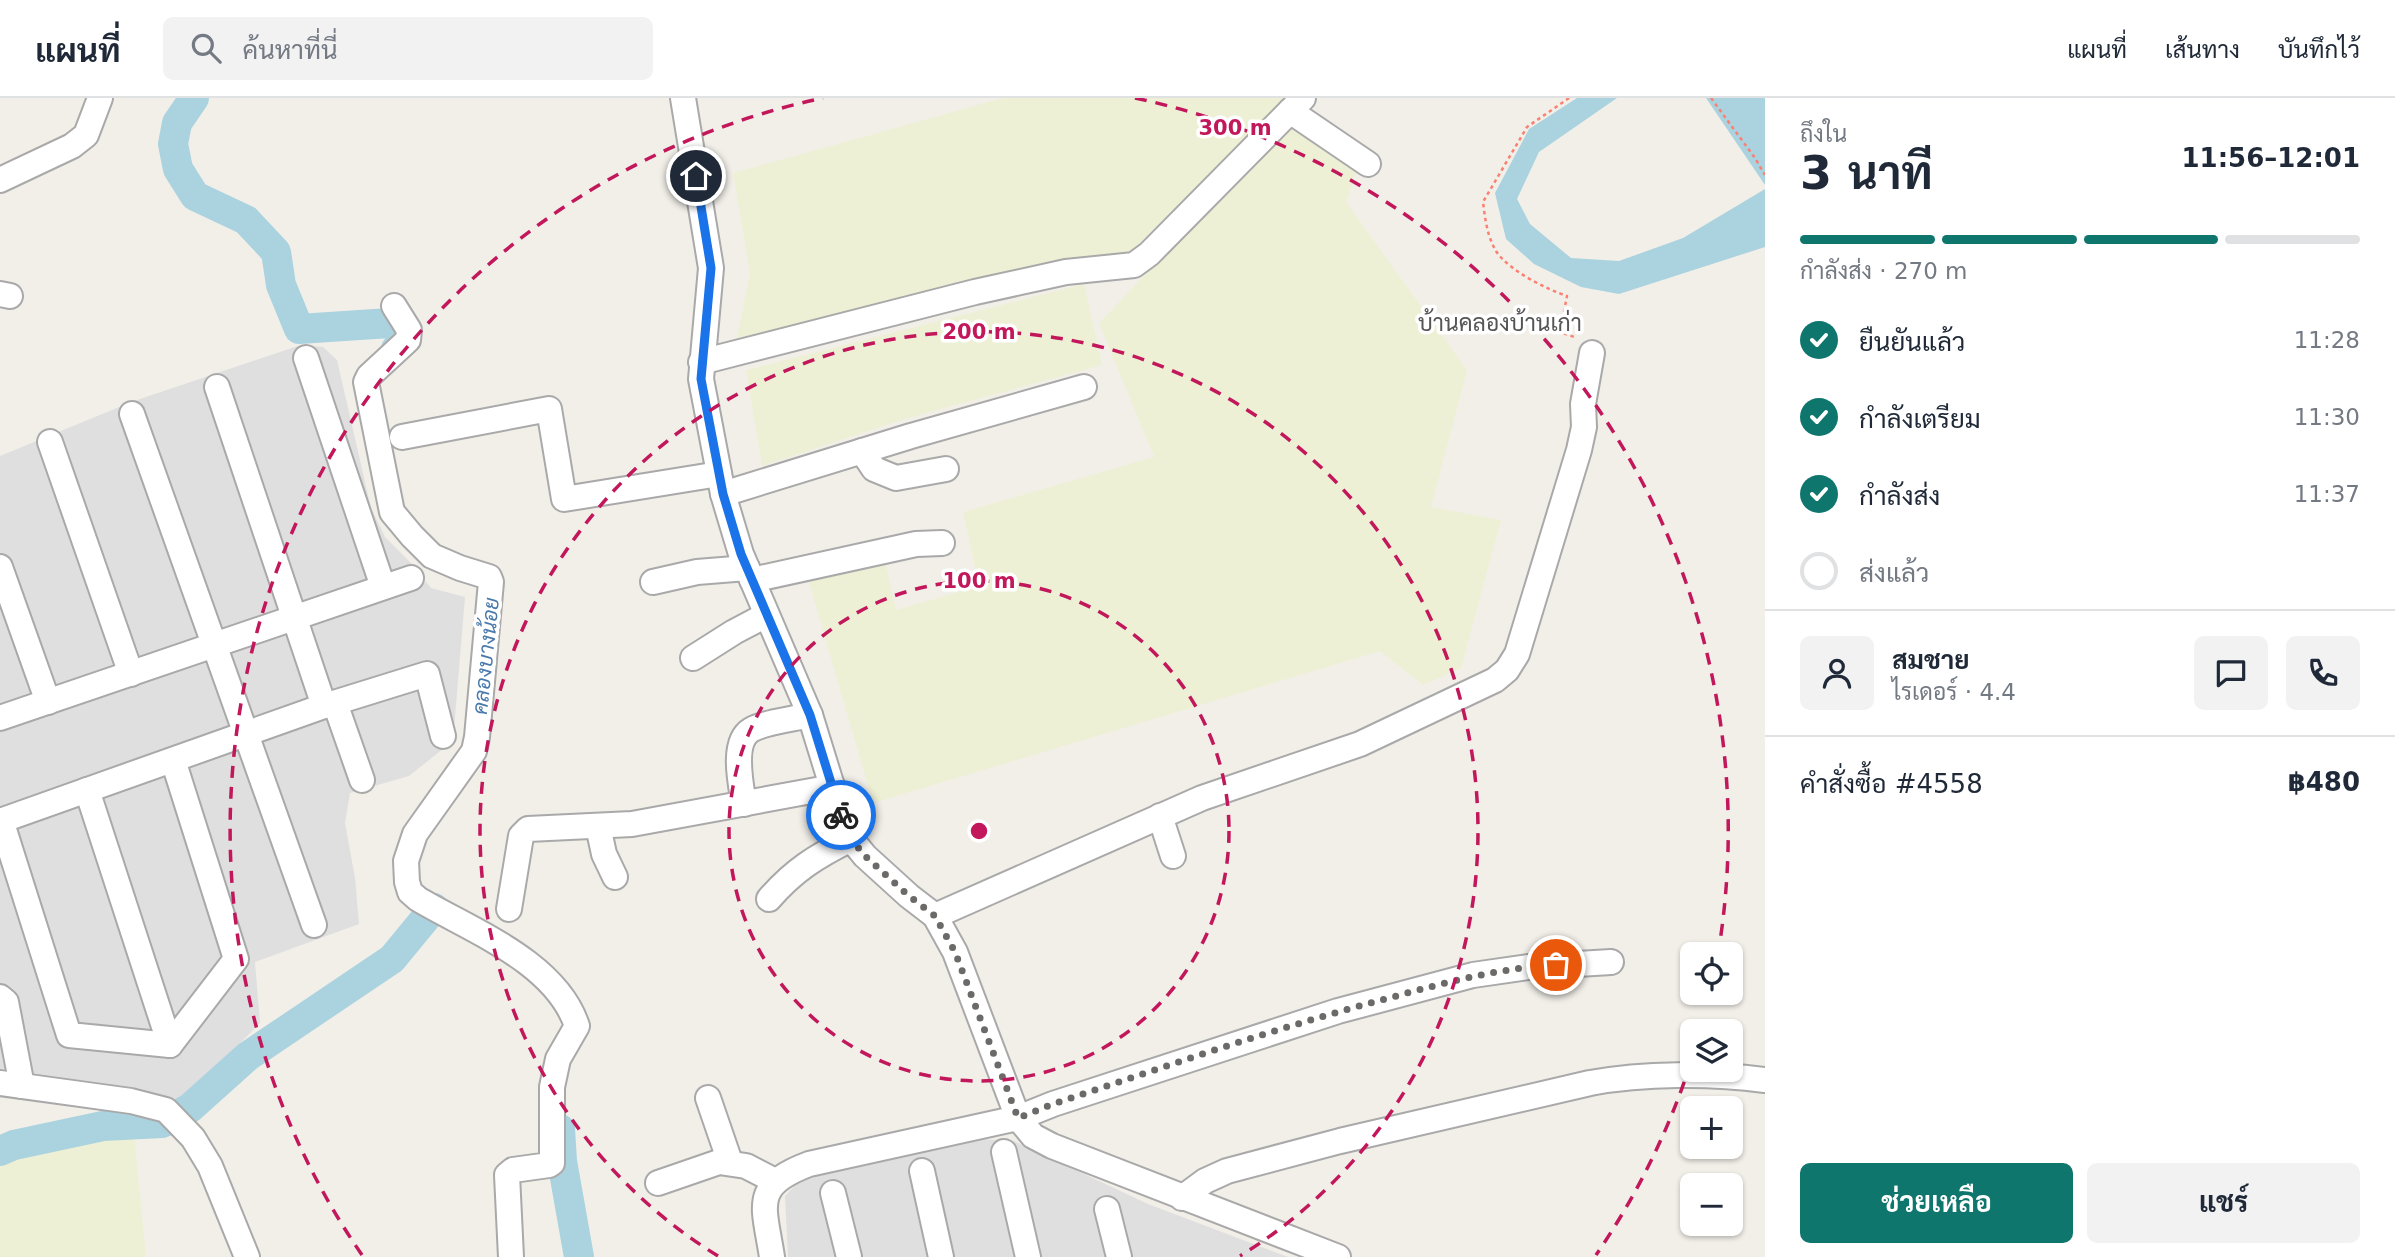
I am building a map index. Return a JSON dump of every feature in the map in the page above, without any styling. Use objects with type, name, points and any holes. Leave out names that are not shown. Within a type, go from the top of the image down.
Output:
[{"type":"street","points":[[0,180],[79,141],[86,135],[100,98]]},
{"type":"street","points":[[683,98],[711,268],[701,362],[703,391],[721,484],[750,574],[810,715],[844,825],[851,839],[865,856],[935,916],[955,952],[1018,1118],[1033,1136],[1182,1198],[1338,1257]]},
{"type":"street","points":[[701,362],[975,292],[1053,275],[1134,265],[1149,254],[1296,104],[1368,164]]},
{"type":"street","points":[[394,306],[409,330],[408,340],[369,376],[366,382],[392,512],[432,556],[444,563],[489,576],[492,582],[474,751],[415,834],[406,861],[407,882],[410,892],[418,900],[519,956],[536,970],[559,993],[577,1027],[558,1059],[552,1087],[552,1163],[513,1170],[506,1175],[510,1257]]},
{"type":"street","points":[[935,916],[1202,798],[1360,744],[1495,680],[1507,670],[1517,654],[1579,450],[1584,427],[1583,404],[1592,353]]},
{"type":"street","points":[[306,358],[383,587]]},
{"type":"street","points":[[217,387],[295,619],[362,780]]},
{"type":"street","points":[[402,437],[549,409],[564,499],[721,484],[862,451],[1084,387]]},
{"type":"street","points":[[132,414],[314,925]]},
{"type":"street","points":[[50,442],[131,674]]},
{"type":"street","points":[[862,451],[874,469],[896,478],[946,469]]},
{"type":"street","points":[[653,582],[697,572],[750,574],[915,544],[942,543]]},
{"type":"street","points":[[0,567],[5,597],[48,702]]},
{"type":"street","points":[[0,718],[411,578]]},
{"type":"street","points":[[693,658],[766,615]]},
{"type":"street","points":[[170,1045],[69,1035],[0,821],[329,704],[427,674],[443,736]]},
{"type":"street","points":[[744,804],[738,767],[743,739],[750,730],[810,715]]},
{"type":"street","points":[[170,1045],[236,959],[173,760]]},
{"type":"street","points":[[509,909],[523,831],[533,828],[632,824],[832,787]]},
{"type":"street","points":[[87,790],[170,1045]]},
{"type":"street","points":[[1160,816],[1173,856]]},
{"type":"street","points":[[598,826],[604,854],[615,877]]},
{"type":"street","points":[[769,899],[789,876],[816,857],[851,839]]},
{"type":"street","points":[[772,1257],[765,1203],[767,1192],[775,1181],[808,1164],[1018,1118],[1053,1104],[1338,1011],[1473,975],[1528,967],[1611,962]]},
{"type":"street","points":[[0,997],[6,1002],[6,1082],[131,1101],[166,1110],[184,1127],[209,1166],[247,1257]]},
{"type":"street","points":[[1182,1198],[1205,1181],[1227,1171],[1340,1141],[1590,1083],[1617,1078],[1720,1076],[1765,1080]]},
{"type":"street","points":[[708,1098],[730,1162]]},
{"type":"street","points":[[1004,1152],[1028,1257]]},
{"type":"street","points":[[658,1184],[719,1162],[746,1166],[775,1181]]},
{"type":"street","points":[[922,1171],[941,1257]]},
{"type":"street","points":[[833,1193],[849,1257]]},
{"type":"street","points":[[1107,1209],[1119,1257]]},
{"type":"path","points":[[1569,98],[1527,127],[1482,202],[1497,253],[1539,284],[1567,296],[1560,332],[1577,338],[1592,353]]},
{"type":"path","points":[[1711,98],[1765,175]]},
{"type":"shaded area","points":[[301,345],[323,347],[337,360],[371,508],[385,537],[431,588],[465,597],[453,741],[409,776],[350,793],[345,823],[355,878],[359,924],[255,962],[260,1023],[184,1100],[0,1070],[0,456],[134,401]]},
{"type":"shaded area","points":[[978,1139],[1014,1141],[1148,1204],[1288,1257],[788,1257],[785,1196],[804,1176]]},
{"type":"green space","points":[[1003,98],[1290,98],[1132,250],[737,338],[750,273],[733,173]]},
{"type":"green space","points":[[1293,120],[1360,161],[1346,202],[1467,370],[1431,507],[1501,520],[1461,668],[1423,685],[1380,651],[873,803],[803,562],[880,539],[896,610],[979,586],[963,512],[1154,457],[1099,323]]},
{"type":"green space","points":[[1084,284],[1102,365],[908,418],[762,466],[746,370]]},
{"type":"green space","points":[[134,1134],[146,1257],[0,1257],[0,1145],[4,1142]]},
{"type":"water","points":[[1577,98],[1617,98],[1539,152],[1517,199],[1530,224],[1571,258],[1619,261],[1683,238],[1765,189],[1765,247],[1619,294],[1581,287],[1534,264],[1506,239],[1495,193],[1529,129]]},
{"type":"water","points":[[1706,98],[1765,98],[1765,185]]},
{"type":"waterway","name":"คลองบางน้อย","points":[[194,98],[177,123],[173,144],[178,169],[195,196],[246,220],[276,252],[281,285],[299,329],[390,323],[405,327],[405,340],[396,349]]},
{"type":"waterway","points":[[0,1151],[14,1145],[103,1126],[162,1123],[190,1108],[248,1056],[392,959],[434,908]]},
{"type":"waterway","name":"คลองบางน้อย","points":[[560,1129],[562,1161],[579,1257]]},
{"type":"way so far","points":[[841,815],[851,839],[865,856],[935,916],[955,952],[1018,1118],[1053,1104],[1338,1011],[1473,975],[1556,965]]},
{"type":"district","name":"บ้านคลองบ้านเก่า","points":[[1500,323]]},
{"type":"route","points":[[696,176],[711,268],[701,379],[723,494],[741,554],[810,715],[841,815]]}]
